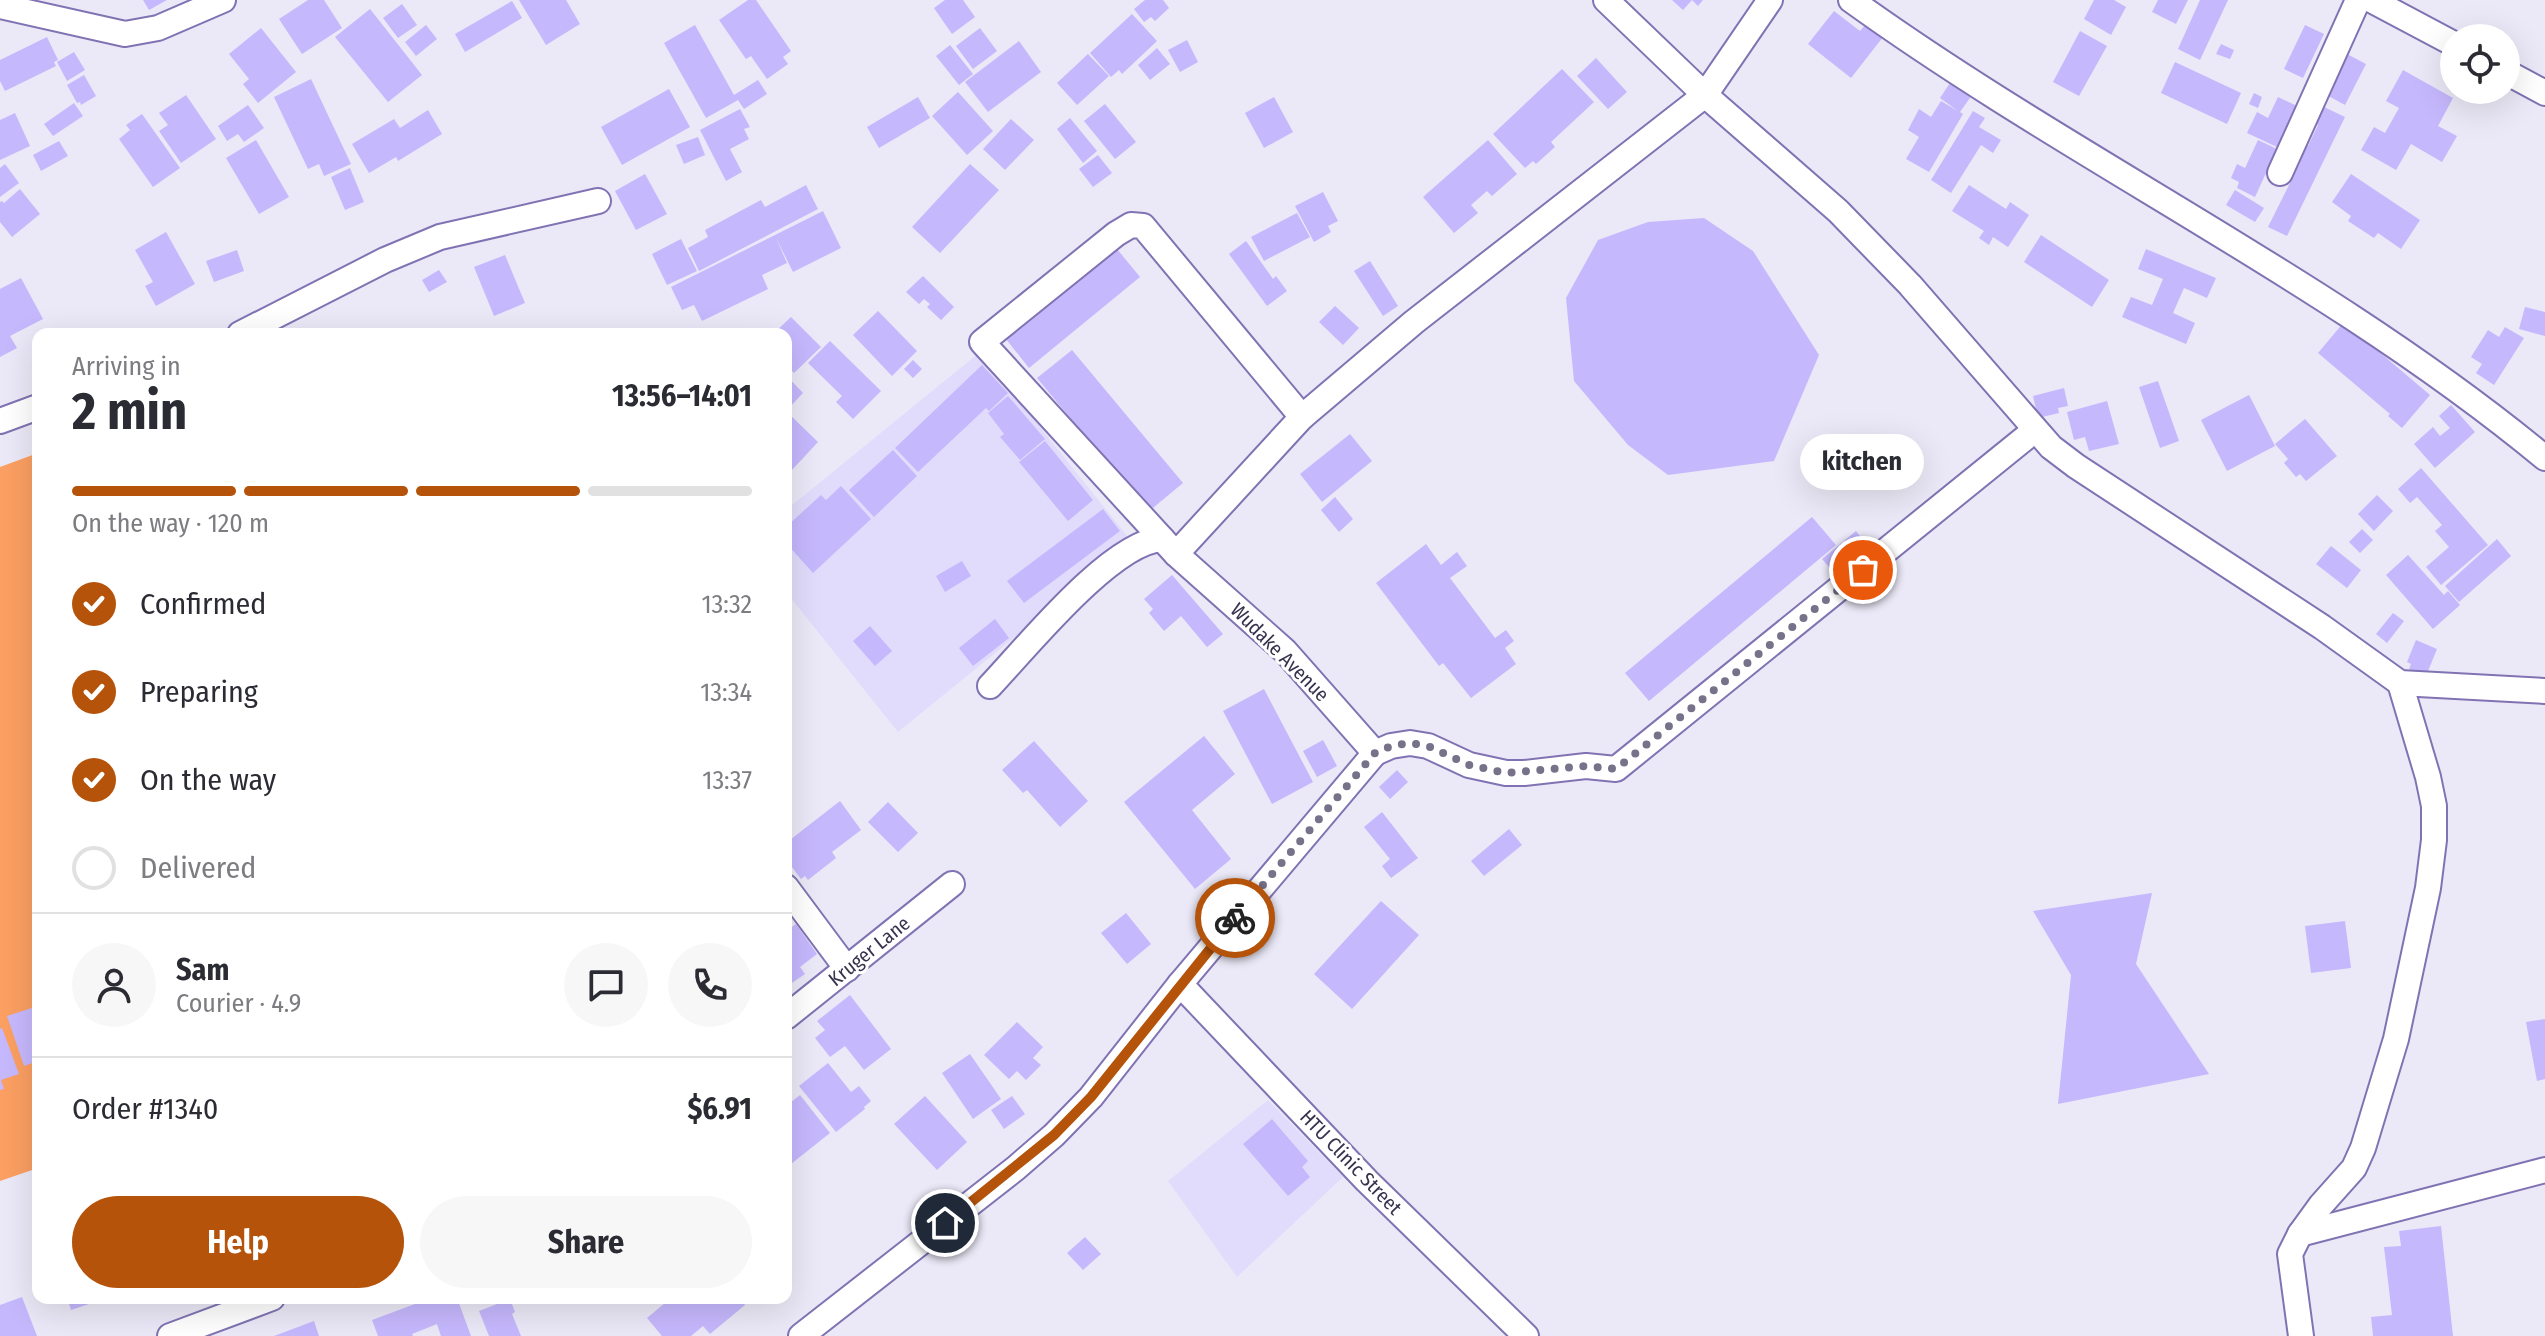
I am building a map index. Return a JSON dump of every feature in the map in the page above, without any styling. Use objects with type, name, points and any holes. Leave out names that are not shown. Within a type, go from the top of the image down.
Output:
[{"type":"street","points":[[0,6],[125,34],[158,28],[223,0]]},
{"type":"street","points":[[1606,0],[1705,95],[1848,221],[1910,285],[2035,430],[2076,466],[2322,627],[2400,683],[2545,691]]},
{"type":"street","points":[[990,686],[1084,587],[1132,548],[1148,540],[1169,547],[1302,417],[1426,312],[1705,95],[1770,0]]},
{"type":"street","points":[[1851,0],[1929,54],[2316,294],[2508,427],[2545,458]]},
{"type":"street","points":[[2280,173],[2358,0]]},
{"type":"street","points":[[2371,0],[2440,37]]},
{"type":"street","points":[[2520,80],[2545,93]]},
{"type":"street","points":[[252,328],[385,260],[440,237],[598,201]]},
{"type":"street","name":"Wudake Avenue","points":[[1302,417],[1143,226],[1131,225],[1116,234],[982,342],[1169,547],[1285,651],[1375,753]]},
{"type":"street","points":[[0,421],[32,409]]},
{"type":"street","points":[[803,1336],[1054,1135],[1091,1097],[1180,984],[1375,753],[1410,743],[1428,746],[1469,765],[1506,773],[1586,766],[1616,769],[2035,430]]},
{"type":"street","points":[[2301,1336],[2290,1254],[2321,1205],[2354,1168],[2363,1148],[2396,1039],[2428,888],[2434,840],[2434,806],[2400,683]]},
{"type":"street","name":"Kruger Lane","points":[[792,1012],[952,884]]},
{"type":"street","points":[[792,895],[847,969]]},
{"type":"street","name":"HTU Clinic Street","points":[[1180,984],[1367,1181],[1526,1336]]},
{"type":"street","points":[[2300,1234],[2545,1170]]},
{"type":"street","points":[[170,1336],[256,1304]]},
{"type":"shaded area","points":[[980,352],[1132,542],[898,732],[792,600],[792,505]]},
{"type":"shaded area","points":[[32,455],[32,1170],[0,1181],[0,467]]},
{"type":"shaded area","points":[[1268,1100],[1343,1177],[1237,1277],[1168,1181]]},
{"type":"building","points":[[143,0],[167,0],[149,10]]},
{"type":"building","points":[[308,0],[324,0],[342,28],[302,54],[279,19]]},
{"type":"building","points":[[519,0],[566,0],[580,24],[546,45]]},
{"type":"building","points":[[748,0],[756,0],[791,51],[783,57],[788,64],[767,79],[751,56],[746,59],[719,20]]},
{"type":"building","points":[[945,0],[963,0],[975,17],[952,34],[934,8]]},
{"type":"building","points":[[1145,0],[1163,0],[1169,8],[1155,21],[1151,17],[1144,22],[1134,9]]},
{"type":"building","points":[[1672,0],[1692,0],[1683,10]]},
{"type":"building","points":[[2094,0],[2114,0],[2126,7],[2111,35],[2084,19]]},
{"type":"building","points":[[2158,0],[2188,0],[2176,24],[2152,12]]},
{"type":"building","points":[[2200,0],[2228,0],[2200,60],[2178,49]]},
{"type":"building","points":[[512,1],[522,18],[465,52],[455,34]]},
{"type":"building","points":[[402,4],[417,25],[398,38],[383,18]]},
{"type":"building","points":[[370,9],[422,75],[388,102],[335,37]]},
{"type":"building","points":[[1834,11],[1860,31],[1866,24],[1883,37],[1851,78],[1808,44]]},
{"type":"building","points":[[1132,14],[1157,41],[1122,74],[1119,70],[1111,77],[1090,53]]},
{"type":"building","points":[[426,25],[437,39],[416,56],[405,42]]},
{"type":"building","points":[[695,25],[734,95],[758,80],[767,94],[744,109],[738,100],[706,118],[664,43]]},
{"type":"building","points":[[2305,25],[2324,34],[2303,78],[2284,69]]},
{"type":"building","points":[[261,28],[296,72],[258,103],[243,84],[249,79],[229,54]]},
{"type":"building","points":[[980,28],[997,51],[973,69],[956,46]]},
{"type":"building","points":[[2080,31],[2107,46],[2079,96],[2053,82]]},
{"type":"building","points":[[47,37],[58,60],[54,62],[56,66],[5,91],[0,81],[0,60]]},
{"type":"building","points":[[1187,40],[1198,62],[1180,72],[1168,50]]},
{"type":"building","points":[[1019,41],[1041,72],[988,112],[965,82]]},
{"type":"building","points":[[2221,44],[2234,50],[2230,59],[2216,54]]},
{"type":"building","points":[[950,45],[973,74],[959,85],[936,56]]},
{"type":"building","points":[[1157,48],[1170,64],[1150,80],[1138,65]]},
{"type":"building","points":[[74,52],[85,70],[67,81],[57,62]]},
{"type":"building","points":[[2345,53],[2366,64],[2345,105],[2323,93]]},
{"type":"building","points":[[1088,54],[1109,76],[1077,105],[1057,83]]},
{"type":"building","points":[[1596,58],[1627,92],[1608,109],[1577,76]]},
{"type":"building","points":[[2175,62],[2241,93],[2227,124],[2161,93]]},
{"type":"building","points":[[1562,69],[1594,102],[1551,142],[1555,147],[1536,164],[1533,161],[1525,168],[1493,134]]},
{"type":"building","points":[[2403,70],[2440,91],[2440,104],[2450,104],[2438,126],[2457,136],[2442,162],[2411,144],[2396,170],[2361,150],[2374,127],[2385,133],[2399,108],[2386,101]]},
{"type":"building","points":[[84,75],[96,96],[81,105],[67,85]]},
{"type":"building","points":[[311,79],[351,164],[324,176],[319,164],[308,169],[274,97]]},
{"type":"building","points":[[1952,80],[1972,95],[1929,172],[1906,159],[1919,137],[1908,130],[1919,109],[1931,117],[1941,101],[1958,111],[1940,98]]},
{"type":"building","points":[[669,89],[690,127],[622,165],[601,127]]},
{"type":"building","points":[[958,92],[993,131],[967,155],[932,116]]},
{"type":"building","points":[[2254,93],[2262,97],[2258,108],[2249,104]]},
{"type":"building","points":[[186,95],[216,139],[181,163],[159,131],[168,125],[159,113]]},
{"type":"building","points":[[918,97],[930,118],[879,148],[867,127]]},
{"type":"building","points":[[1274,97],[1293,132],[1264,148],[1245,113]]},
{"type":"building","points":[[2278,97],[2297,106],[2277,147],[2247,133],[2257,112],[2268,118]]},
{"type":"building","points":[[74,103],[83,116],[53,136],[44,124]]},
{"type":"building","points":[[1105,104],[1136,142],[1115,159],[1084,121]]},
{"type":"building","points":[[248,105],[264,128],[244,142],[238,134],[227,141],[218,126]]},
{"type":"building","points":[[2322,106],[2345,117],[2287,236],[2268,227],[2300,163],[2296,161],[2304,144],[2308,146],[2318,125],[2313,122]]},
{"type":"building","points":[[740,109],[750,127],[744,129],[749,139],[730,149],[742,172],[726,181],[700,130]]},
{"type":"building","points":[[428,110],[442,134],[398,161],[396,157],[369,173],[352,144],[394,119],[400,128]]},
{"type":"building","points":[[1973,111],[1985,118],[1979,127],[2001,140],[1993,153],[1981,145],[1951,193],[1931,180]]},
{"type":"building","points":[[15,113],[30,146],[0,160],[0,120]]},
{"type":"building","points":[[142,114],[180,168],[153,187],[119,139],[130,130],[126,125]]},
{"type":"building","points":[[1070,118],[1097,151],[1083,163],[1057,129]]},
{"type":"building","points":[[1011,119],[1034,140],[1005,170],[983,149]]},
{"type":"building","points":[[698,137],[705,155],[684,164],[676,145]]},
{"type":"building","points":[[256,140],[289,197],[259,214],[226,158]]},
{"type":"building","points":[[1488,140],[1517,174],[1492,196],[1487,191],[1471,205],[1478,213],[1454,233],[1423,197]]},
{"type":"building","points":[[2258,140],[2277,149],[2255,197],[2237,188],[2239,182],[2231,178],[2237,164],[2245,168]]},
{"type":"building","points":[[59,141],[68,156],[41,171],[33,155]]},
{"type":"building","points":[[1098,155],[1112,173],[1093,187],[1079,169]]},
{"type":"building","points":[[5,164],[19,183],[0,197],[0,168]]},
{"type":"building","points":[[970,164],[999,190],[940,253],[912,227]]},
{"type":"building","points":[[350,168],[364,202],[345,210],[331,177]]},
{"type":"building","points":[[645,174],[667,214],[636,230],[615,191]]},
{"type":"building","points":[[2351,174],[2420,220],[2401,249],[2378,233],[2374,238],[2348,221],[2351,216],[2332,202]]},
{"type":"building","points":[[806,185],[818,209],[699,271],[688,248],[708,237],[705,230],[761,200],[765,207]]},
{"type":"building","points":[[1969,185],[2006,209],[2010,202],[2029,215],[2008,247],[1993,237],[1989,245],[1979,238],[1984,231],[1952,211]]},
{"type":"building","points":[[20,189],[40,214],[12,237],[0,222],[0,202],[4,203]]},
{"type":"building","points":[[2235,190],[2264,208],[2255,222],[2226,205]]},
{"type":"building","points":[[1323,192],[1338,221],[1328,226],[1331,232],[1314,242],[1295,206]]},
{"type":"building","points":[[823,211],[841,248],[793,272],[776,238],[787,263],[762,275],[768,289],[702,321],[694,305],[682,310],[671,287]]},
{"type":"building","points":[[1297,213],[1310,237],[1264,261],[1251,237]]},
{"type":"building","points":[[1704,218],[1753,251],[1819,355],[1774,461],[1668,475],[1628,445],[1574,381],[1566,298],[1598,240],[1648,222]]},
{"type":"building","points":[[166,232],[195,284],[156,306],[145,286],[153,282],[135,250]]},
{"type":"building","points":[[2041,235],[2109,280],[2092,307],[2024,262]]},
{"type":"building","points":[[681,239],[697,271],[667,285],[652,254]]},
{"type":"building","points":[[1246,241],[1273,279],[1276,276],[1287,291],[1267,306],[1229,254]]},
{"type":"building","points":[[1117,249],[1140,277],[1029,368],[1006,339]]},
{"type":"building","points":[[2146,249],[2216,278],[2207,298],[2184,288],[2173,313],[2195,323],[2186,344],[2122,317],[2131,297],[2152,305],[2163,279],[2138,269]]},
{"type":"building","points":[[237,250],[244,271],[214,282],[206,261]]},
{"type":"building","points":[[505,255],[525,303],[494,316],[474,267]]},
{"type":"building","points":[[1370,261],[1398,306],[1383,316],[1354,271]]},
{"type":"building","points":[[439,270],[447,282],[429,292],[422,280]]},
{"type":"building","points":[[923,276],[954,307],[941,320],[927,307],[930,304],[924,299],[919,304],[906,292]]},
{"type":"building","points":[[21,278],[43,319],[10,336],[17,348],[0,357],[0,289]]},
{"type":"building","points":[[1335,306],[1359,328],[1343,345],[1319,322]]},
{"type":"building","points":[[2525,307],[2545,312],[2545,336],[2519,329]]},
{"type":"building","points":[[878,311],[917,351],[892,376],[853,335]]},
{"type":"building","points":[[791,317],[821,347],[794,373],[792,328],[779,328]]},
{"type":"building","points":[[2344,322],[2430,395],[2402,428],[2388,416],[2390,414],[2318,353]]},
{"type":"building","points":[[2505,327],[2524,338],[2494,385],[2476,373],[2482,364],[2471,357],[2488,330],[2499,337]]},
{"type":"building","points":[[830,341],[881,391],[853,419],[836,402],[842,396],[808,363]]},
{"type":"building","points":[[1072,350],[1183,483],[1148,512],[1037,378]]},
{"type":"building","points":[[913,360],[922,369],[913,378],[904,369]]},
{"type":"building","points":[[982,365],[1008,393],[989,411],[986,408],[918,472],[895,448]]},
{"type":"building","points":[[792,381],[803,393],[792,405]]},
{"type":"building","points":[[2158,381],[2179,441],[2160,448],[2139,387]]},
{"type":"building","points":[[2064,388],[2068,406],[2058,408],[2059,413],[2038,418],[2033,396]]},
{"type":"building","points":[[2249,395],[2275,446],[2227,471],[2201,420]]},
{"type":"building","points":[[1008,396],[1045,439],[1020,460],[1000,437],[1004,434],[988,413]]},
{"type":"building","points":[[2107,401],[2119,444],[2089,451],[2085,437],[2074,440],[2067,412]]},
{"type":"building","points":[[2451,405],[2475,432],[2435,468],[2414,444],[2433,427],[2440,436],[2450,428],[2439,416]]},
{"type":"building","points":[[792,417],[818,442],[792,470]]},
{"type":"building","points":[[2305,419],[2337,456],[2306,481],[2300,474],[2296,477],[2284,463],[2288,459],[2275,444]]},
{"type":"building","points":[[1350,434],[1372,461],[1322,502],[1300,474]]},
{"type":"building","points":[[1045,441],[1093,500],[1068,521],[1019,462]]},
{"type":"building","points":[[893,450],[917,476],[874,517],[849,490]]},
{"type":"building","points":[[2421,468],[2488,545],[2441,585],[2426,567],[2449,547],[2435,531],[2442,525],[2417,497],[2410,503],[2398,489]]},
{"type":"building","points":[[841,486],[871,519],[813,573],[792,550],[792,522],[821,495],[826,500]]},
{"type":"building","points":[[2377,495],[2393,511],[2374,531],[2358,514]]},
{"type":"building","points":[[1335,497],[1353,519],[1339,532],[1321,510]]},
{"type":"building","points":[[1103,509],[1120,531],[1024,603],[1007,581]]},
{"type":"building","points":[[1812,517],[1836,545],[1649,701],[1625,673]]},
{"type":"building","points":[[2362,529],[2373,540],[2360,553],[2349,542]]},
{"type":"building","points":[[1856,531],[1869,548],[1836,575],[1822,559]]},
{"type":"building","points":[[2497,539],[2511,556],[2459,602],[2445,586]]},
{"type":"building","points":[[1426,544],[1441,565],[1457,552],[1467,566],[1450,578],[1495,638],[1506,630],[1514,641],[1505,648],[1516,664],[1471,698],[1443,663],[1439,666],[1376,583]]},
{"type":"building","points":[[2331,546],[2361,570],[2347,588],[2316,564]]},
{"type":"building","points":[[2408,555],[2444,595],[2448,591],[2460,605],[2433,629],[2386,575]]},
{"type":"building","points":[[962,561],[971,576],[945,592],[936,576]]},
{"type":"building","points":[[1172,575],[1223,634],[1207,647],[1181,616],[1164,631],[1149,613],[1153,609],[1144,599]]},
{"type":"building","points":[[2393,613],[2404,621],[2387,643],[2376,634]]},
{"type":"building","points":[[995,619],[1009,638],[973,666],[959,648]]},
{"type":"building","points":[[870,626],[892,651],[875,666],[853,641]]},
{"type":"building","points":[[2416,640],[2437,649],[2426,676],[2409,669],[2411,664],[2407,662]]},
{"type":"building","points":[[1264,689],[1313,782],[1272,804],[1223,711]]},
{"type":"building","points":[[1204,736],[1235,774],[1192,810],[1231,859],[1195,889],[1124,802]]},
{"type":"building","points":[[1323,740],[1337,766],[1317,777],[1303,751]]},
{"type":"building","points":[[1034,741],[1088,801],[1060,827],[1027,790],[1023,793],[1002,770]]},
{"type":"building","points":[[1397,770],[1408,782],[1390,799],[1379,787]]},
{"type":"building","points":[[840,801],[861,830],[832,852],[836,858],[808,880],[805,876],[801,879],[792,867],[792,838]]},
{"type":"building","points":[[888,802],[918,833],[898,852],[868,822]]},
{"type":"building","points":[[1382,812],[1418,858],[1391,878],[1382,866],[1390,859],[1364,827]]},
{"type":"building","points":[[1509,829],[1522,845],[1484,876],[1471,861]]},
{"type":"building","points":[[2152,893],[2136,964],[2209,1074],[2058,1104],[2071,975],[2033,911]]},
{"type":"building","points":[[1381,901],[1419,935],[1352,1009],[1314,974]]},
{"type":"building","points":[[1126,913],[1151,944],[1127,964],[1101,933]]},
{"type":"building","points":[[2345,921],[2351,968],[2311,973],[2305,926]]},
{"type":"building","points":[[796,924],[817,954],[800,967],[805,974],[792,983],[792,927]]},
{"type":"building","points":[[850,995],[891,1049],[864,1070],[845,1046],[830,1057],[815,1038],[825,1030],[817,1021]]},
{"type":"building","points":[[32,1008],[32,1063],[24,1066],[7,1016]]},
{"type":"building","points":[[2545,1019],[2545,1079],[2537,1081],[2526,1022]]},
{"type":"building","points":[[1017,1022],[1043,1047],[1033,1058],[1041,1065],[1026,1080],[1017,1071],[1009,1079],[984,1055]]},
{"type":"building","points":[[0,1029],[19,1074],[1,1080],[4,1089],[0,1090]]},
{"type":"building","points":[[970,1054],[1001,1099],[973,1119],[942,1073]]},
{"type":"building","points":[[828,1063],[851,1092],[859,1086],[871,1101],[836,1132],[799,1086]]},
{"type":"building","points":[[800,1095],[830,1133],[792,1163],[792,1101]]},
{"type":"building","points":[[925,1096],[967,1142],[937,1170],[894,1124]]},
{"type":"building","points":[[1012,1096],[1025,1114],[1004,1129],[991,1110]]},
{"type":"building","points":[[1272,1119],[1308,1161],[1302,1167],[1310,1177],[1288,1196],[1243,1144]]},
{"type":"building","points":[[2441,1226],[2453,1336],[2373,1336],[2371,1317],[2392,1315],[2384,1247],[2401,1246],[2399,1231]]},
{"type":"building","points":[[1085,1237],[1101,1254],[1083,1270],[1067,1253]]},
{"type":"building","points":[[22,1297],[37,1336],[0,1336],[0,1305]]},
{"type":"building","points":[[69,1304],[89,1304],[71,1310]]},
{"type":"building","points":[[415,1304],[459,1304],[471,1336],[441,1336],[437,1324],[413,1336],[378,1336],[372,1320]]},
{"type":"building","points":[[497,1304],[512,1304],[515,1312],[512,1314],[521,1336],[489,1336],[479,1311]]},
{"type":"building","points":[[664,1304],[745,1305],[710,1334],[703,1326],[691,1336],[662,1336],[647,1318]]},
{"type":"building","points":[[314,1321],[319,1336],[274,1336]]},
{"type":"way so far","points":[[1235,918],[1375,753],[1410,743],[1428,746],[1469,765],[1506,773],[1586,766],[1616,769],[1863,570]]},
{"type":"place","name":"kitchen","points":[[1863,570]]},
{"type":"route","points":[[945,1223],[1016,1168],[1091,1097],[1235,918]]}]
